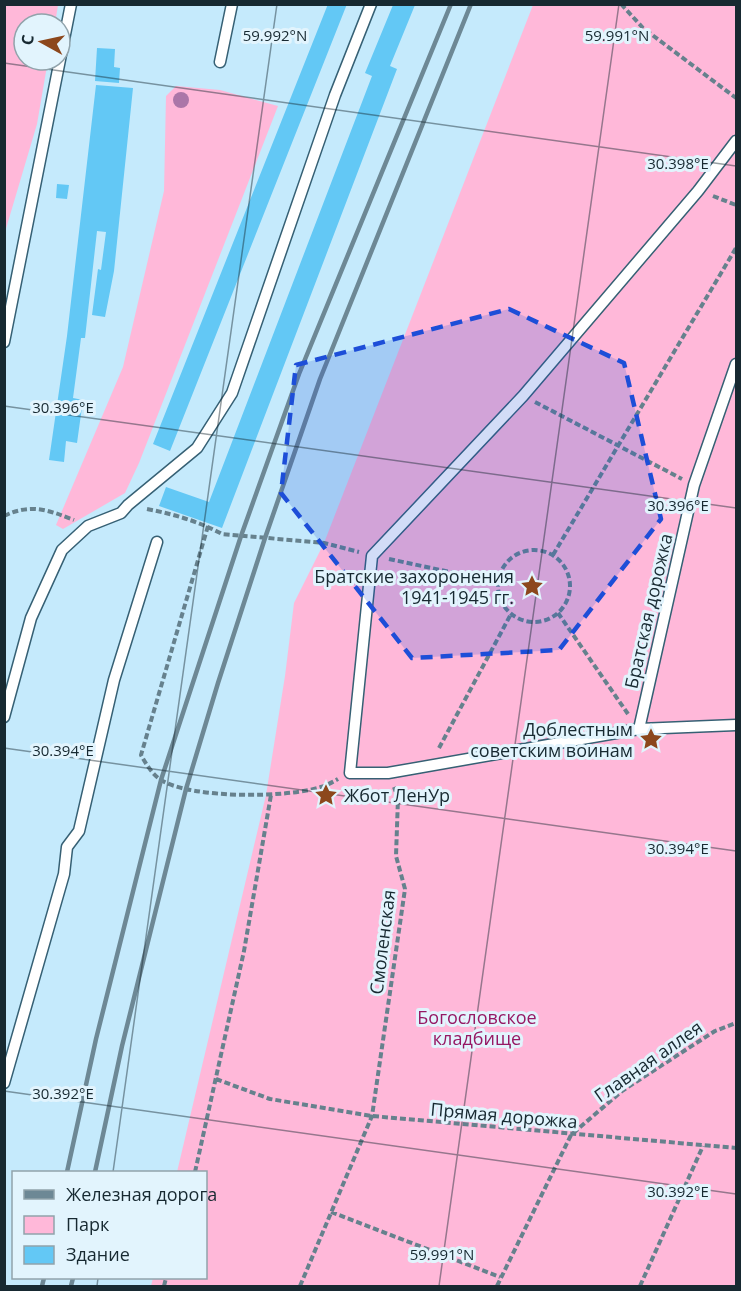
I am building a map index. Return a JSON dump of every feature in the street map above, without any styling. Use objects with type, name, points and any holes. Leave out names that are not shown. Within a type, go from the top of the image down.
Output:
[{"type":"lane","points":[[4,342],[71,4]]},
{"type":"lane","points":[[220,62],[232,4]]},
{"type":"lane","points":[[4,717],[31,618],[62,550],[88,526],[121,513],[197,448],[232,393],[335,95],[371,4]]},
{"type":"lane","points":[[736,141],[698,190],[523,396],[372,555],[350,773],[388,773],[639,729],[736,726]]},
{"type":"lane","name":"Братская дорожка","points":[[639,729],[694,485],[736,364]]},
{"type":"lane","points":[[4,1083],[64,874],[67,847],[79,831],[114,680],[157,542]]},
{"type":"path","points":[[621,4],[643,28],[736,98]]},
{"type":"path","points":[[698,190],[736,205]]},
{"type":"path","points":[[553,555],[736,248]]},
{"type":"path","points":[[523,396],[694,485]]},
{"type":"path","points":[[128,505],[172,514],[208,526],[222,534],[324,543],[497,582]]},
{"type":"path","points":[[4,516],[17,510],[42,508],[88,526]]},
{"type":"path","points":[[208,526],[141,755],[161,780],[186,789],[239,795],[271,795],[321,787],[350,773]]},
{"type":"path","points":[[538,549],[553,555],[563,564],[569,579],[568,597],[558,613],[546,620],[527,622],[511,614],[502,603],[497,582],[505,563],[518,553],[538,549]]},
{"type":"path","points":[[558,613],[639,729]]},
{"type":"path","points":[[430,765],[511,614]]},
{"type":"path","name":"Смоленская","points":[[300,1287],[372,1116],[405,890],[396,856],[398,798],[388,773]]},
{"type":"path","points":[[195,1171],[243,951],[271,795]]},
{"type":"path","name":"Главная аллея","points":[[497,1287],[572,1135],[622,1091],[715,1031],[736,1023]]},
{"type":"path","name":"Прямая дорожка","points":[[216,1079],[270,1099],[372,1116],[736,1148]]},
{"type":"path","points":[[640,1287],[703,1146]]},
{"type":"path","points":[[331,1212],[500,1277]]},
{"type":"highlighted area","points":[[509,309],[624,363],[661,519],[559,650],[412,658],[281,493],[296,365]]},
{"type":"green space","points":[[5,4],[58,5],[57,12],[12,12],[12,72],[46,72],[37,124],[5,232]]},
{"type":"green space","name":"Богословское кладбище","points":[[533,5],[736,5],[736,1286],[151,1286],[153,1279],[207,1279],[207,1171],[177,1171],[266,795],[294,603],[324,543]]},
{"type":"green space","points":[[176,86],[220,90],[278,106],[139,463],[125,493],[63,529],[56,525],[123,367],[164,191],[166,96]]},
{"type":"building","points":[[328,4],[347,4],[170,451],[153,444]]},
{"type":"building","points":[[393,5],[415,5],[390,66],[397,69],[222,528],[159,506],[166,487],[209,502],[372,76],[365,73]]},
{"type":"building","points":[[97,48],[115,49],[114,67],[120,68],[119,83],[95,81]]},
{"type":"building","points":[[96,85],[133,88],[114,271],[105,317],[92,315],[106,232],[97,231],[85,338],[81,338],[73,398],[83,400],[77,443],[66,441],[64,462],[49,460],[67,336]]},
{"type":"building","points":[[57,184],[69,185],[67,199],[56,198]]},
{"type":"railway","points":[[67,1171],[96,1039],[161,780],[241,536],[299,374],[451,4]]},
{"type":"railway","points":[[95,1171],[122,1046],[186,789],[218,683],[320,379],[471,4]]},
{"type":"railway","points":[[42,1286],[44,1279]]},
{"type":"railway","points":[[71,1286],[73,1279]]},
{"type":"place","name":"Братские захоронения 1941-1945 гг.","points":[[532,586]]},
{"type":"place","name":"Доблестным советским воинам","points":[[651,739]]},
{"type":"place","name":"Жбот ЛенУр","points":[[326,795]]}]
